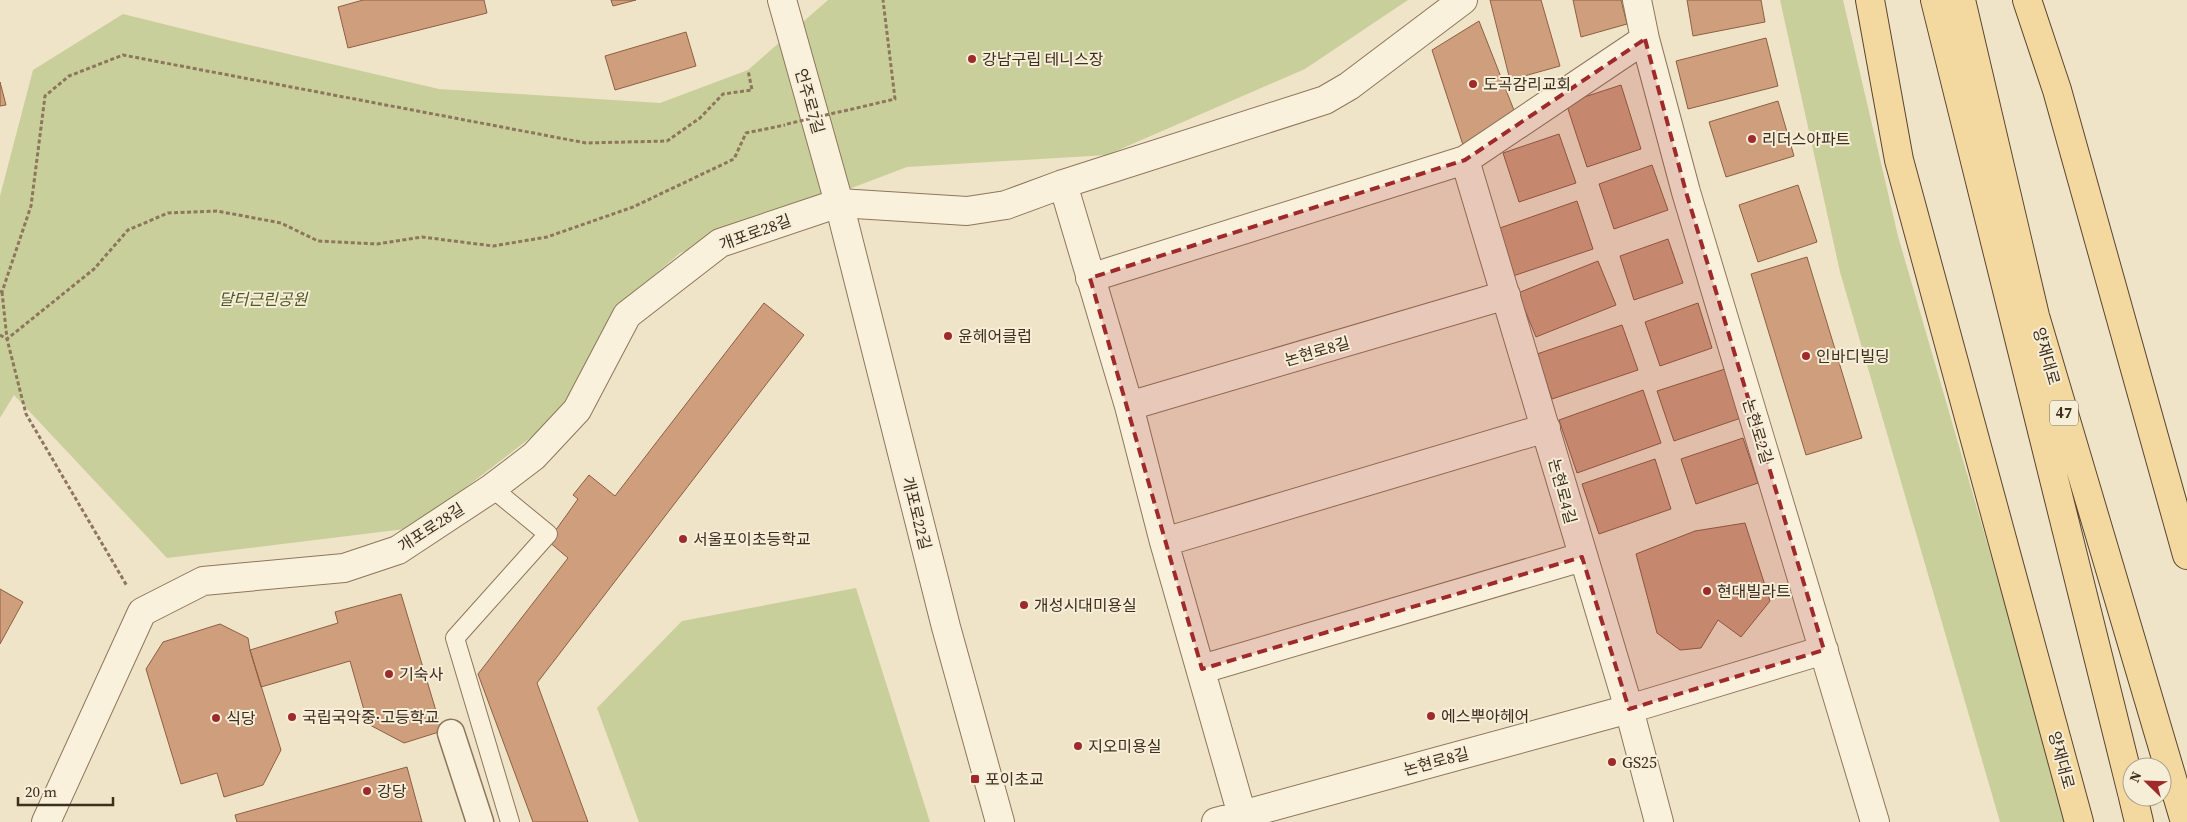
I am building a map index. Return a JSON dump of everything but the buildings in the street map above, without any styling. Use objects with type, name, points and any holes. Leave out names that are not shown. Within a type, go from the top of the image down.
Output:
[{"type":"main road","name":"양재대로","points":[[1870,0],[1899,160],[2079,822]]},
{"type":"main road","name":"양재대로","points":[[1936,0],[2123,757]]},
{"type":"main road","name":"양재대로","points":[[1961,0],[2035,316],[2185,822]]},
{"type":"main road","points":[[2027,0],[2057,90],[2187,555]]},
{"type":"main road","points":[[2135,807],[2139,822]]},
{"type":"street","name":"언주로7길","points":[[782,0],[839,203]]},
{"type":"street","points":[[839,203],[967,211],[1006,205],[1063,184],[1325,100],[1349,86],[1463,0]]},
{"type":"street","name":"논현로2길","points":[[1637,0],[1645,39],[1686,192],[1875,822]]},
{"type":"street","points":[[1090,278],[1465,160],[1645,39]]},
{"type":"street","name":"논현로4길","points":[[1465,160],[1546,428],[1582,557],[1629,709],[1658,822]]},
{"type":"street","points":[[1063,184],[1129,406],[1164,542],[1243,818]]},
{"type":"street","name":"개포로28길","points":[[142,612],[203,581],[344,568],[398,550],[492,488],[534,456],[577,410],[627,315],[720,243],[839,203]]},
{"type":"street","name":"개포로22길","points":[[839,203],[946,628],[1000,822]]},
{"type":"street","name":"논현로8길","points":[[1129,406],[1506,295]]},
{"type":"street","points":[[1164,542],[1546,428]]},
{"type":"street","points":[[1202,670],[1582,557]]},
{"type":"street","points":[[46,822],[142,612]]},
{"type":"street","name":"논현로8길","points":[[1216,822],[1243,818],[1629,709],[1824,650]]},
{"type":"street","points":[[450,733],[480,822]]},
{"type":"lane","points":[[492,488],[548,534],[456,638],[510,822]]},
{"type":"path","points":[[7,339],[94,269],[128,230],[168,213],[217,211],[235,214],[281,223],[318,241],[378,244],[422,237],[492,246],[547,237],[633,207],[734,159],[746,133],[895,99],[883,0]]},
{"type":"path","points":[[142,612],[26,414],[7,339],[1,292],[30,206],[45,96],[69,76],[123,55],[586,142],[667,141],[700,118],[723,94],[752,90],[748,70]]},
{"type":"path","points":[[0,336],[7,339]]},
{"type":"highlighted area","points":[[1645,39],[1686,192],[1824,650],[1629,709],[1582,557],[1202,669],[1090,278],[1465,160]]},
{"type":"green space","name":"달터근린공원","points":[[828,0],[1408,0],[1305,69],[1107,155],[907,167],[680,253],[620,305],[564,412],[413,528],[167,558],[14,395],[0,418],[0,196],[33,70],[123,14],[439,89],[660,103],[748,70]]},
{"type":"green space","points":[[1780,0],[1843,0],[1898,236],[2068,822],[2000,822],[1840,272]]},
{"type":"green space","points":[[856,588],[930,822],[639,822],[597,708],[682,621]]},
{"type":"place","name":"강남구립 테니스장","points":[[972,59]]},
{"type":"place","name":"도곡감리교회","points":[[1473,84]]},
{"type":"place","name":"리더스아파트","points":[[1752,139]]},
{"type":"place","name":"윤헤어클럽","points":[[948,336]]},
{"type":"place","name":"인바디빌딩","points":[[1806,356]]},
{"type":"place","name":"서울포이초등학교","points":[[683,539]]},
{"type":"place","name":"현대빌라트","points":[[1707,591]]},
{"type":"place","name":"개성시대미용실","points":[[1024,605]]},
{"type":"place","name":"기숙사","points":[[389,674]]},
{"type":"place","name":"에스뿌아헤어","points":[[1431,716]]},
{"type":"place","name":"국립국악중·고등학교","points":[[292,717]]},
{"type":"place","name":"식당","points":[[216,718]]},
{"type":"place","name":"지오미용실","points":[[1078,746]]},
{"type":"place","name":"GS25","points":[[1612,762]]},
{"type":"place","name":"포이초교","points":[[975,779]]},
{"type":"place","name":"강당","points":[[367,791]]}]
